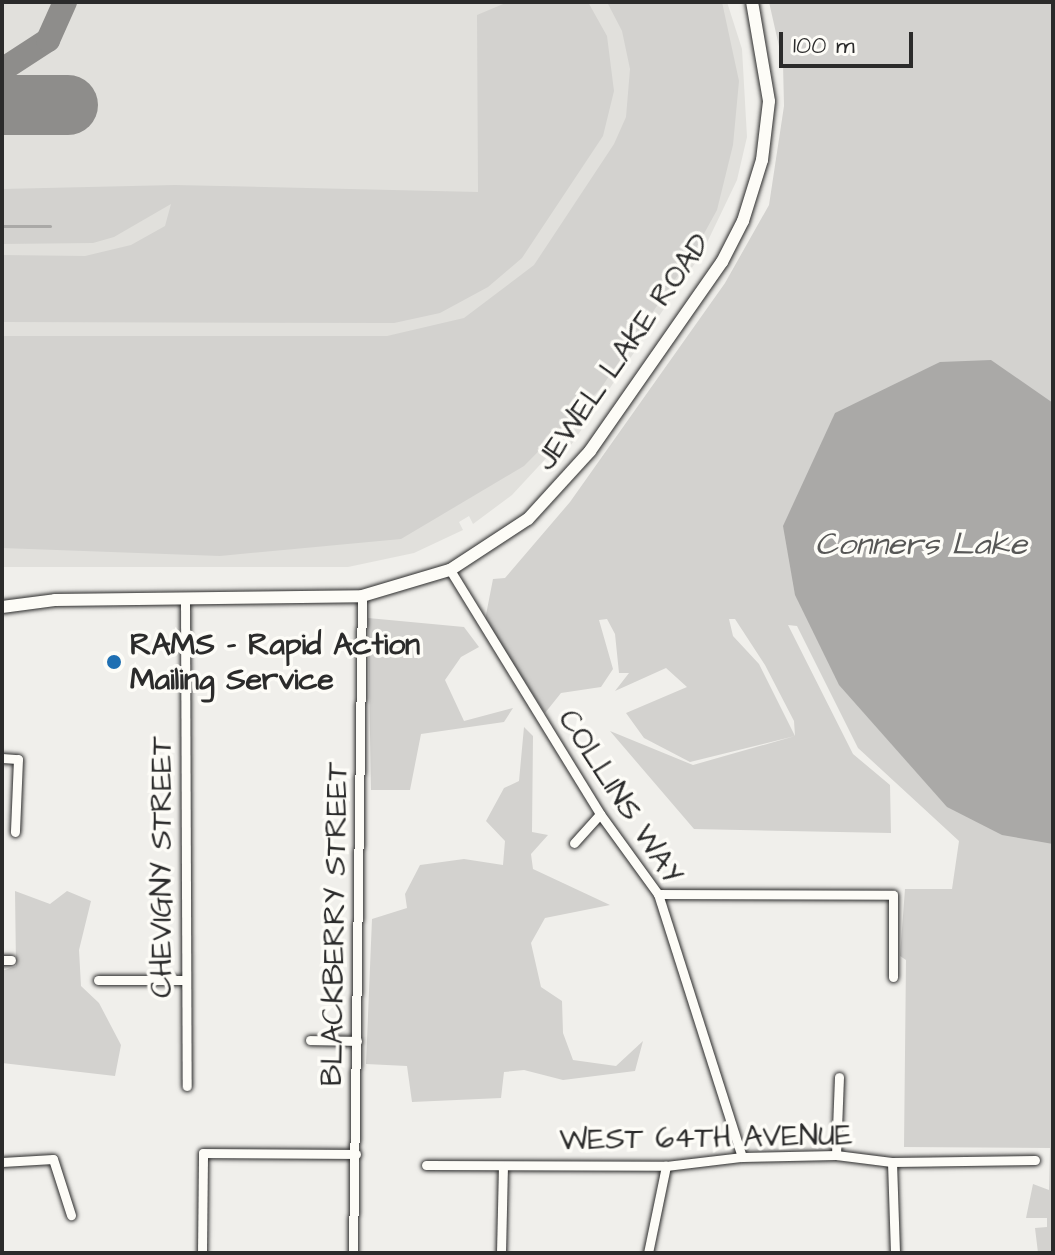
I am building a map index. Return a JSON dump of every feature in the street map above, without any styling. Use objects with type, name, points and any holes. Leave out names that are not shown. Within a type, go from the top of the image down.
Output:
[{"type":"main road","name":"JEWEL LAKE ROAD","points":[[2,607],[55,600],[362,596],[450,570],[508,534],[566,483],[722,262],[755,188],[768,127],[768,74],[752,2]]},
{"type":"street","name":"COLLINS WAY","points":[[450,570],[600,814],[658,894],[742,1157]]},
{"type":"street","name":"BLACKBERRY STREET","points":[[353,1253],[362,596]]},
{"type":"street","name":"CHEVIGNY STREET","points":[[185,600],[187,1086]]},
{"type":"street","points":[[2,758],[18,759],[15,832]]},
{"type":"street","points":[[574,843],[600,814]]},
{"type":"street","points":[[658,894],[893,895],[893,977]]},
{"type":"street","points":[[98,980],[186,980]]},
{"type":"street","points":[[310,1040],[357,1041]]},
{"type":"street","points":[[836,1155],[839,1077]]},
{"type":"street","points":[[202,1253],[203,1153],[356,1154]]},
{"type":"street","name":"WEST 64TH AVENUE","points":[[426,1165],[666,1166],[742,1157],[836,1155],[892,1162],[1035,1160]]},
{"type":"street","points":[[2,1162],[53,1159],[71,1215]]},
{"type":"street","points":[[892,1162],[895,1253]]},
{"type":"street","points":[[501,1253],[503,1166]]},
{"type":"street","points":[[648,1253],[666,1166]]},
{"type":"shaded area","points":[[2,2],[727,2],[742,49],[747,137],[737,180],[702,253],[571,445],[562,441],[512,495],[473,524],[469,516],[459,522],[463,530],[414,553],[348,567],[2,567]]},
{"type":"shaded area","points":[[508,2],[588,2],[607,36],[614,91],[603,136],[522,258],[488,287],[440,313],[394,323],[2,322],[2,255],[85,256],[131,245],[165,226],[171,204],[114,237],[93,243],[2,244],[2,189],[175,185],[478,192],[477,15]]},
{"type":"shaded area","points":[[607,2],[722,2],[739,81],[733,145],[717,210],[695,250],[601,388],[524,466],[401,539],[220,556],[2,548],[2,336],[387,336],[464,318],[534,265],[614,144],[626,117],[630,69],[622,31]]},
{"type":"shaded area","points":[[769,2],[1053,2],[1053,1253],[1038,1253],[1035,1228],[1047,1227],[1047,1218],[1026,1218],[1033,1184],[1049,1190],[1050,1148],[904,1147],[906,960],[900,956],[905,889],[952,889],[959,841],[858,748],[797,626],[788,625],[853,754],[890,785],[891,833],[694,829],[610,731],[693,765],[795,736],[690,762],[644,738],[626,713],[687,687],[666,668],[615,691],[629,673],[619,673],[615,634],[607,619],[599,620],[613,669],[601,687],[561,693],[545,713],[485,620],[493,579],[505,578],[570,502],[725,283],[769,205],[784,106],[783,64]],"holes":[[[729,619],[735,619],[765,665],[794,721],[795,736],[759,664],[733,636]]]},
{"type":"shaded area","points":[[368,618],[464,627],[479,647],[461,657],[445,680],[464,721],[513,708],[504,722],[421,734],[410,790],[371,790]]},
{"type":"shaded area","points":[[524,727],[533,736],[532,832],[548,835],[531,854],[533,869],[610,905],[545,918],[531,943],[541,987],[562,1001],[563,1033],[573,1060],[616,1066],[643,1041],[635,1071],[563,1080],[524,1070],[504,1072],[501,1098],[412,1102],[407,1066],[366,1064],[372,919],[407,908],[405,894],[420,865],[464,859],[503,865],[505,841],[486,821],[504,788],[519,781]]},
{"type":"shaded area","points":[[15,891],[50,904],[67,891],[91,901],[79,950],[81,986],[99,1003],[121,1045],[115,1076],[2,1063],[2,971],[16,966]]},
{"type":"water","name":"Conners Lake","points":[[991,360],[1053,403],[1053,844],[1002,835],[947,807],[839,685],[795,595],[783,526],[835,413],[940,362]]},
{"type":"waterway","points":[[2,226],[50,226]]},
{"type":"taxiway","points":[[2,70],[48,40],[65,2]]},
{"type":"runway","points":[[2,105],[68,105]]},
{"type":"place","name":"RAMS - Rapid Action Mailing Service","points":[[114,662]]}]
